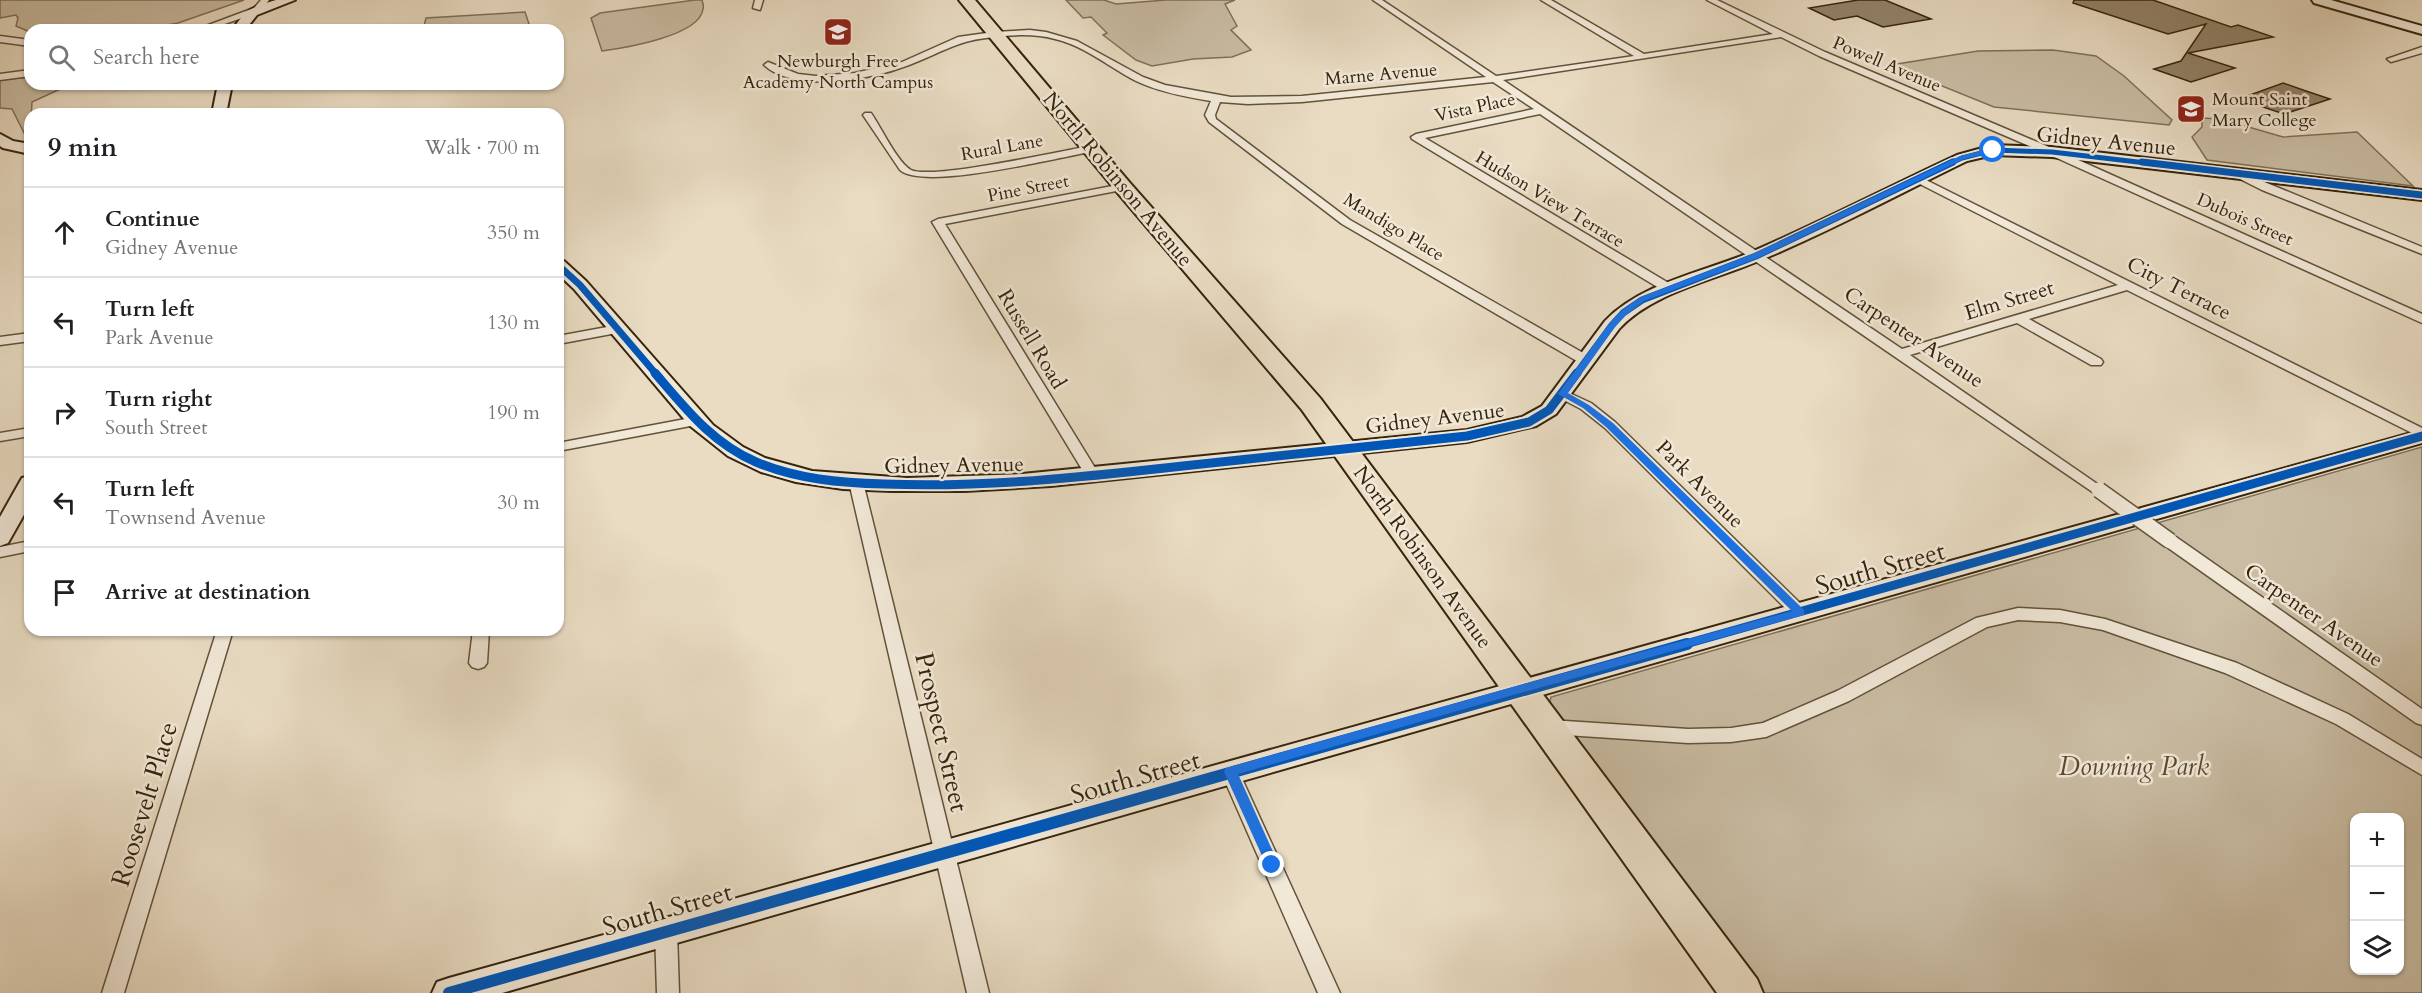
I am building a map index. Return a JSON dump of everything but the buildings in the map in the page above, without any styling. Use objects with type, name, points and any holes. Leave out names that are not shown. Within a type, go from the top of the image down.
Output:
[{"type":"highway","name":"North Robinson Avenue","points":[[967,0],[993,34],[1123,187],[1311,404],[1742,993]]},
{"type":"street","points":[[214,24],[261,5],[289,0]]},
{"type":"street","name":"Carpenter Avenue","points":[[1377,0],[2099,490],[2422,718]]},
{"type":"street","points":[[1545,0],[1643,57]]},
{"type":"street","name":"Powell Avenue","points":[[1712,0],[1781,35],[2052,152]]},
{"type":"street","points":[[2318,0],[2422,30]]},
{"type":"street","points":[[241,24],[261,5]]},
{"type":"street","name":"Marne Avenue","points":[[768,66],[776,72],[798,76],[862,75],[905,64],[956,41],[993,34],[1029,33],[1060,36],[1073,40],[1140,79],[1189,94],[1217,98],[1283,100],[1495,80],[1781,35]]},
{"type":"street","points":[[0,39],[24,42]]},
{"type":"street","points":[[2391,59],[2422,50]]},
{"type":"street","points":[[19,74],[24,71]]},
{"type":"street","points":[[0,77],[24,74]]},
{"type":"street","points":[[220,108],[224,90]]},
{"type":"street","name":"Mandigo Place","points":[[1217,98],[1210,115],[1212,120],[1346,222],[1587,361]]},
{"type":"street","name":"Vista Place","points":[[1416,137],[1540,111]]},
{"type":"street","name":"Rural Lane","points":[[868,115],[906,171],[920,175],[990,167],[1090,148]]},
{"type":"street","name":"Hudson View Terrace","points":[[1416,137],[1668,288]]},
{"type":"street","points":[[0,138],[8,145],[24,148]]},
{"type":"street","name":"Gidney Avenue","points":[[564,270],[580,285],[696,421],[716,440],[757,463],[794,474],[856,482],[950,485],[1043,481],[1467,436],[1529,422],[1549,410],[1623,313],[1642,300],[1668,288],[1756,256],[1977,153],[2019,150],[2052,152],[2422,195]]},
{"type":"street","name":"Dubois Street","points":[[2052,152],[2422,319]]},
{"type":"street","points":[[2238,174],[2266,188],[2422,251]]},
{"type":"street","name":"City Terrace","points":[[1918,179],[2422,435]]},
{"type":"street","name":"Pine Street","points":[[938,222],[1123,187]]},
{"type":"street","name":"Russell Road","points":[[938,222],[1093,476]]},
{"type":"street","name":"Elm Street","points":[[1900,354],[2130,285]]},
{"type":"street","points":[[2017,318],[2096,362]]},
{"type":"street","points":[[564,339],[618,329]]},
{"type":"street","points":[[0,341],[24,338]]},
{"type":"street","name":"Park Avenue","points":[[1563,394],[1586,406],[1610,425],[1800,613]]},
{"type":"street","points":[[564,446],[696,421]]},
{"type":"street","points":[[0,437],[24,433]]},
{"type":"street","name":"South Street","points":[[448,993],[1520,689],[1800,613],[2422,435]]},
{"type":"street","name":"Prospect Street","points":[[856,482],[978,993]]},
{"type":"street","points":[[0,538],[24,494]]},
{"type":"street","points":[[0,552],[24,547]]},
{"type":"street","points":[[1547,726],[1688,736],[1731,735],[1766,730],[1843,696],[1982,622],[2018,614],[2060,616],[2104,626],[2230,668],[2342,719],[2422,768]]},
{"type":"street","name":"Roosevelt Place","points":[[113,993],[223,636]]},
{"type":"street","points":[[478,663],[480,636]]},
{"type":"street","points":[[1230,772],[1329,993]]},
{"type":"street","points":[[666,931],[668,993]]},
{"type":"green space","points":[[0,0],[244,0],[173,24],[24,24],[24,29],[16,26],[18,18],[16,15],[0,18]]},
{"type":"green space","points":[[702,0],[703,8],[699,18],[689,27],[660,39],[602,51],[591,18],[600,13]]},
{"type":"green space","points":[[1066,0],[1104,0],[1116,4],[1166,0],[1235,0],[1225,4],[1237,26],[1231,30],[1251,50],[1232,57],[1193,59],[1152,66],[1136,60],[1103,35],[1107,33],[1091,17],[1083,18]]},
{"type":"green space","points":[[525,12],[529,24],[424,24],[426,18]]},
{"type":"green space","points":[[2053,50],[2096,56],[2124,76],[2172,120],[2169,125],[1994,107],[1895,67],[1897,64],[1978,51]]},
{"type":"green space","points":[[24,78],[24,90],[58,90],[32,102],[32,108],[24,108],[24,133],[12,109],[0,108],[0,80]]},
{"type":"green space","points":[[2202,118],[2221,119],[2283,137],[2357,132],[2413,186],[2207,160],[2192,137],[2202,127]]},
{"type":"green space","name":"Downing Park","points":[[2422,447],[2422,993],[1763,993],[1549,705],[1551,697]]},
{"type":"cycle path","points":[[564,270],[580,285],[696,421],[715,438],[746,457],[781,471],[827,480],[891,485],[965,484],[1109,474],[1467,436],[1529,422],[1549,410],[1612,325],[1623,313],[1642,300],[1756,256],[1962,158],[1993,150],[2052,152],[2422,195]]},
{"type":"cycle path","points":[[449,993],[2422,436]]},
{"type":"place","name":"Newburgh Free Academy North Campus","points":[[838,32]]},
{"type":"place","name":"Mount Saint Mary College","points":[[2191,109]]},
{"type":"route","points":[[1272,865],[1230,772],[1520,689],[1800,613],[1610,425],[1586,406],[1563,394],[1612,326],[1623,313],[1642,300],[1668,288],[1756,256],[1962,158],[1993,150]]}]
